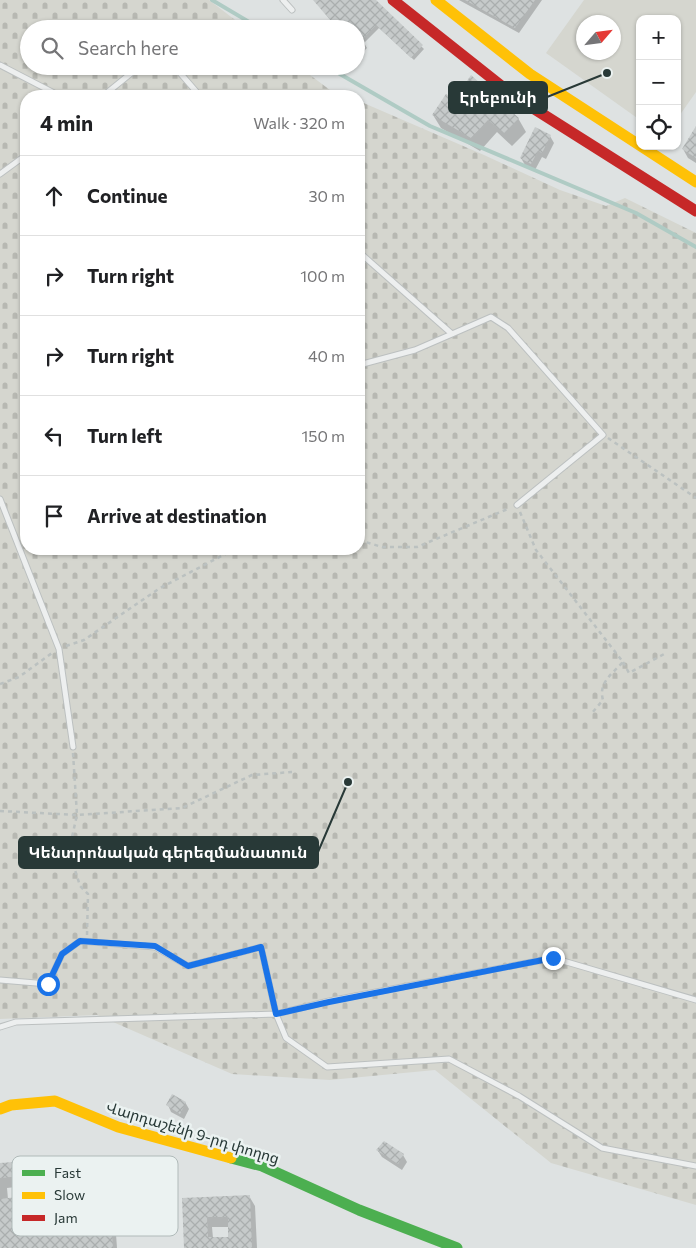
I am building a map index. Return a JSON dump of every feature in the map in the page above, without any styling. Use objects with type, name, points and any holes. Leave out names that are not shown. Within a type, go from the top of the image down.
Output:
[{"type":"main road","points":[[392,0],[514,96],[696,211]]},
{"type":"main road","points":[[436,0],[530,74],[696,182]]},
{"type":"main road","name":"Վարդաշենի 9-րդ փողոց","points":[[0,1109],[11,1105],[55,1101],[118,1127],[262,1166],[360,1210],[457,1248]]},
{"type":"lane","points":[[283,0],[292,10]]},
{"type":"lane","points":[[0,65],[48,90]]},
{"type":"lane","points":[[110,90],[129,75]]},
{"type":"lane","points":[[182,75],[195,90]]},
{"type":"lane","points":[[0,174],[20,159]]},
{"type":"lane","points":[[365,257],[452,334]]},
{"type":"lane","points":[[365,363],[415,350],[491,317],[508,328],[603,435],[517,505]]},
{"type":"lane","points":[[0,499],[20,550]]},
{"type":"lane","points":[[22,555],[59,649],[73,747]]},
{"type":"lane","points":[[0,980],[48,984],[62,954],[80,941],[155,946],[188,966],[261,947],[276,1014],[286,1038],[327,1067],[449,1059],[519,1096],[602,1148],[696,1166]]},
{"type":"lane","points":[[0,1027],[16,1022],[276,1014],[553,958],[696,1000]]},
{"type":"path","points":[[603,435],[696,498]]},
{"type":"path","points":[[365,542],[382,547],[418,547],[517,505],[536,550],[623,662],[629,673],[666,653]]},
{"type":"path","points":[[0,684],[19,677],[59,649],[84,640],[160,588],[223,555]]},
{"type":"path","points":[[592,713],[603,700],[600,691],[604,683],[623,662]]},
{"type":"path","points":[[73,747],[77,815],[69,850],[80,886],[88,894],[86,916],[88,920],[86,927],[87,942]]},
{"type":"path","points":[[0,811],[77,815],[182,808],[252,774],[292,772]]},
{"type":"green space","points":[[0,0],[209,0],[235,20],[20,20],[20,75],[310,75],[330,90],[20,90],[20,555],[365,555],[365,104],[560,190],[606,206],[625,198],[696,233],[696,1205],[551,1163],[435,1070],[330,1080],[232,1074],[97,1015],[0,1019]]},
{"type":"green space","points":[[584,0],[696,0],[696,92],[681,113],[681,15],[636,15],[636,117],[546,53]]},
{"type":"building","points":[[313,0],[376,0],[423,45],[411,58],[376,25],[365,37],[365,20],[330,20]]},
{"type":"building","points":[[465,0],[535,0],[515,28]]},
{"type":"building","points":[[471,75],[519,118],[504,133],[488,120],[471,138],[432,115],[446,94],[455,99]]},
{"type":"building","points":[[696,126],[696,158],[682,149]]},
{"type":"building","points":[[535,127],[551,135],[542,153],[538,151],[531,164],[520,158]]},
{"type":"building","points":[[172,1094],[186,1102],[180,1114],[166,1105]]},
{"type":"building","points":[[384,1141],[404,1154],[398,1164],[376,1150]]},
{"type":"building","points":[[12,1162],[12,1177],[0,1178],[0,1163]]},
{"type":"building","points":[[250,1195],[252,1248],[184,1248],[182,1198]],"holes":[[[207,1217],[228,1217],[228,1237],[208,1237]]]},
{"type":"building","points":[[12,1198],[12,1236],[112,1236],[113,1248],[0,1248],[0,1199]]},
{"type":"waterway","points":[[212,0],[246,20]]},
{"type":"waterway","points":[[342,75],[430,126],[636,213],[696,247]]},
{"type":"traffic: fast","points":[[231,1158],[262,1166],[359,1210],[457,1248]]},
{"type":"traffic: slow","points":[[436,0],[530,74],[696,182]]},
{"type":"traffic: slow","points":[[0,1109],[11,1105],[55,1101],[118,1127],[231,1158]]},
{"type":"traffic: jam","points":[[393,0],[514,96],[696,211]]},
{"type":"place","name":"Էրեբունի","points":[[607,73]]},
{"type":"place","name":"Կենտրոնական գերեզմանատուն","points":[[348,782]]},
{"type":"route","points":[[48,984],[62,954],[80,941],[155,946],[188,966],[261,947],[276,1014],[553,958]]}]
